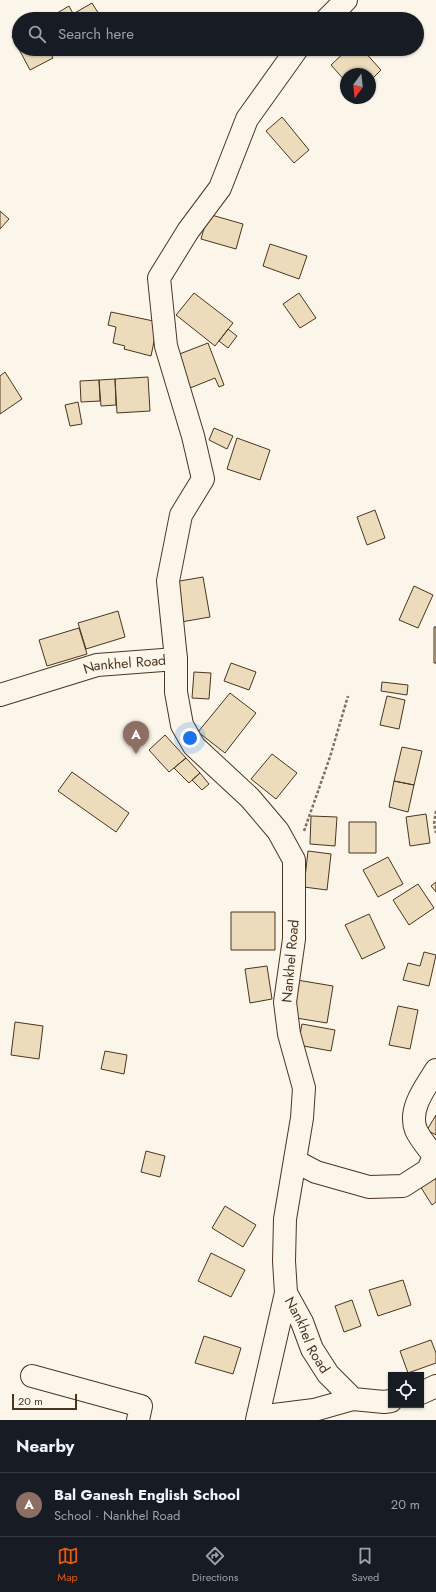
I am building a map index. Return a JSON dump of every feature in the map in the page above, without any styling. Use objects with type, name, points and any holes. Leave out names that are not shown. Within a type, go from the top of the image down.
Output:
[{"type":"street","points":[[333,12],[346,0]]},
{"type":"street","points":[[176,659],[168,581],[181,515],[203,479],[193,436],[166,346],[159,278],[188,231],[220,188],[247,119],[292,56]]},
{"type":"street","name":"Nankhel Road","points":[[0,695],[97,665],[176,659],[176,692],[182,725],[194,746],[250,798],[278,831],[294,860],[294,939],[284,1002],[289,1034],[304,1088],[302,1118],[285,1218],[284,1261],[286,1293],[302,1322],[312,1349],[328,1374],[353,1399]]},
{"type":"street","points":[[294,1161],[316,1172],[369,1187],[403,1186],[428,1170],[434,1156],[416,1131],[413,1114],[424,1089],[436,1070]]},
{"type":"street","points":[[286,1293],[258,1418],[314,1410],[353,1399],[388,1401]]},
{"type":"street","points":[[32,1376],[140,1406],[138,1420]]},
{"type":"street","points":[[424,1392],[436,1386]]},
{"type":"path","points":[[294,860],[330,757],[348,696]]},
{"type":"path","points":[[436,811],[434,824],[436,833]]},
{"type":"building","points":[[92,3],[98,12],[76,12]]},
{"type":"building","points":[[69,6],[72,12],[59,12]]},
{"type":"building","points":[[23,56],[52,56],[53,58],[30,70]]},
{"type":"building","points":[[341,56],[368,56],[381,70],[376,75],[376,68],[340,68],[340,75],[331,65]]},
{"type":"building","points":[[282,117],[309,150],[294,163],[266,131]]},
{"type":"building","points":[[0,211],[9,219],[0,229]]},
{"type":"building","points":[[208,214],[243,224],[236,249],[201,239]]},
{"type":"building","points":[[270,244],[307,256],[299,279],[263,266]]},
{"type":"building","points":[[194,293],[233,323],[215,346],[176,315]]},
{"type":"building","points":[[299,293],[316,318],[300,328],[283,304]]},
{"type":"building","points":[[111,312],[158,322],[151,356],[124,349],[125,346],[113,343],[116,327],[108,325]]},
{"type":"building","points":[[228,329],[237,336],[228,348],[219,341]]},
{"type":"building","points":[[208,343],[224,385],[219,387],[215,378],[190,388],[177,355]]},
{"type":"building","points":[[5,372],[22,399],[0,414],[0,376]]},
{"type":"building","points":[[148,377],[150,411],[117,413],[115,379]]},
{"type":"building","points":[[115,379],[116,405],[101,406],[99,380]]},
{"type":"building","points":[[99,380],[100,401],[81,402],[80,381]]},
{"type":"building","points":[[78,402],[82,424],[70,426],[65,405]]},
{"type":"building","points":[[214,428],[233,436],[227,449],[209,440]]},
{"type":"building","points":[[237,438],[270,450],[260,480],[227,469]]},
{"type":"building","points":[[375,510],[385,538],[367,545],[357,517]]},
{"type":"building","points":[[203,577],[210,617],[181,622],[174,582]]},
{"type":"building","points":[[414,586],[433,595],[418,628],[399,620]]},
{"type":"building","points":[[118,611],[125,637],[86,649],[78,623]]},
{"type":"building","points":[[434,627],[436,627],[436,663],[434,663]]},
{"type":"building","points":[[79,628],[87,654],[47,666],[39,640]]},
{"type":"building","points":[[231,663],[256,672],[249,690],[224,681]]},
{"type":"building","points":[[194,672],[211,673],[209,699],[192,698]]},
{"type":"building","points":[[382,682],[408,685],[407,695],[381,691]]},
{"type":"building","points":[[230,693],[256,713],[225,753],[198,732]]},
{"type":"building","points":[[387,696],[405,700],[399,729],[380,725]]},
{"type":"building","points":[[165,735],[186,758],[169,772],[149,750]]},
{"type":"building","points":[[402,747],[422,751],[414,785],[394,781]]},
{"type":"building","points":[[272,754],[297,773],[276,799],[251,779]]},
{"type":"building","points":[[186,758],[200,773],[189,783],[174,768]]},
{"type":"building","points":[[72,772],[129,813],[116,832],[58,791]]},
{"type":"building","points":[[200,773],[209,784],[202,790],[192,780]]},
{"type":"building","points":[[394,781],[414,785],[408,812],[389,807]]},
{"type":"building","points":[[426,814],[430,843],[410,846],[406,817]]},
{"type":"building","points":[[311,816],[337,817],[335,846],[310,844]]},
{"type":"building","points":[[349,822],[376,822],[376,853],[349,853]]},
{"type":"building","points":[[308,851],[331,854],[327,890],[304,887]]},
{"type":"building","points":[[388,857],[403,884],[378,897],[363,870]]},
{"type":"building","points":[[436,882],[436,892],[431,886]]},
{"type":"building","points":[[418,884],[434,908],[409,925],[393,900]]},
{"type":"building","points":[[231,912],[275,912],[275,950],[231,950]]},
{"type":"building","points":[[369,914],[385,948],[362,959],[345,925]]},
{"type":"building","points":[[424,952],[436,955],[429,986],[403,980],[408,963],[420,966]]},
{"type":"building","points":[[267,966],[272,999],[250,1003],[245,969]]},
{"type":"building","points":[[297,980],[333,986],[327,1023],[290,1017]]},
{"type":"building","points":[[398,1006],[418,1010],[410,1049],[389,1045]]},
{"type":"building","points":[[15,1022],[43,1026],[39,1059],[11,1055]]},
{"type":"building","points":[[302,1024],[335,1030],[331,1051],[298,1045]]},
{"type":"building","points":[[105,1051],[127,1055],[124,1074],[101,1069]]},
{"type":"building","points":[[436,1115],[436,1135],[427,1130]]},
{"type":"building","points":[[146,1151],[165,1156],[160,1177],[141,1172]]},
{"type":"building","points":[[436,1177],[436,1202],[432,1205],[420,1186]]},
{"type":"building","points":[[225,1206],[256,1225],[243,1247],[212,1228]]},
{"type":"building","points":[[211,1253],[245,1270],[231,1297],[198,1281]]},
{"type":"building","points":[[403,1280],[411,1305],[378,1316],[369,1290]]},
{"type":"building","points":[[352,1300],[361,1326],[344,1332],[335,1306]]},
{"type":"building","points":[[204,1336],[241,1348],[233,1374],[195,1363]]},
{"type":"building","points":[[431,1340],[436,1353],[436,1363],[408,1372],[400,1351]]},
{"type":"place","name":"Bal Ganesh English School","points":[[136,754]]}]
